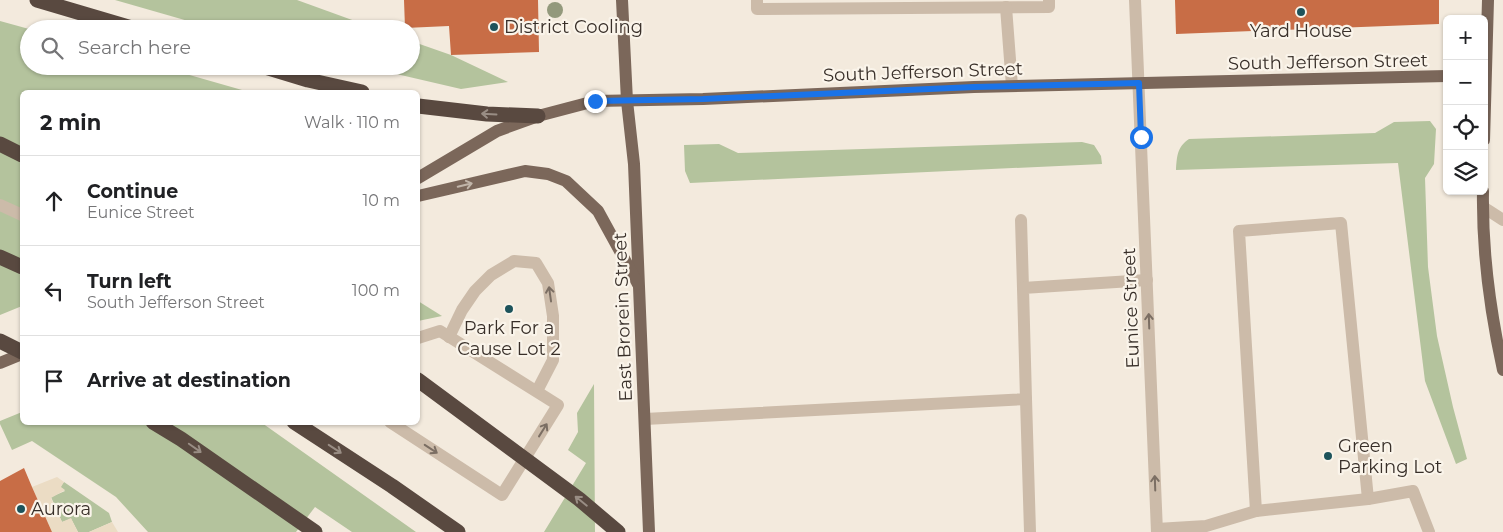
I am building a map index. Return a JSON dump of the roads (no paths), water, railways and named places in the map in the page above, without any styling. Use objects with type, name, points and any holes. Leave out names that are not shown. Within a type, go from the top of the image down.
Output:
[{"type":"highway","points":[[37,0],[105,20]]},
{"type":"highway","points":[[292,75],[353,90]]},
{"type":"highway","points":[[308,80],[320,90]]},
{"type":"highway","points":[[420,106],[487,114],[538,116]]},
{"type":"highway","points":[[0,144],[20,154]]},
{"type":"highway","points":[[0,257],[20,266]]},
{"type":"highway","points":[[0,341],[20,352]]},
{"type":"highway","points":[[420,381],[579,499],[618,532]]},
{"type":"highway","points":[[158,425],[315,532]]},
{"type":"highway","points":[[299,425],[458,532]]},
{"type":"main road","name":"East Brorein Street","points":[[622,0],[627,101],[634,164],[649,532]]},
{"type":"main road","points":[[1486,60],[1488,0]]},
{"type":"main road","name":"South Jefferson Street","points":[[420,177],[497,131],[538,116],[595,101],[713,99],[1012,86],[1443,76]]},
{"type":"main road","points":[[420,196],[525,171],[548,174],[566,181],[598,211],[640,286]]},
{"type":"main road","points":[[1483,195],[1483,229],[1489,293],[1503,370]]},
{"type":"main road","points":[[0,363],[20,354]]},
{"type":"street","points":[[757,0],[757,9],[1049,7],[1049,0]]},
{"type":"street","name":"Eunice Street","points":[[1135,0],[1157,531]]},
{"type":"street","points":[[1006,7],[1012,86]]},
{"type":"street","points":[[0,204],[20,214]]},
{"type":"street","points":[[1483,207],[1503,220]]},
{"type":"street","points":[[1021,220],[1030,532]]},
{"type":"street","points":[[1256,511],[1239,231],[1341,223],[1368,499]]},
{"type":"street","points":[[449,337],[475,291],[491,275],[514,261],[536,263],[548,283],[553,316],[552,360],[537,391]]},
{"type":"street","points":[[1023,288],[1147,280]]},
{"type":"street","points":[[395,425],[502,496],[558,405],[440,331],[420,337]]},
{"type":"street","points":[[645,419],[1026,399]]},
{"type":"street","points":[[1157,531],[1206,526],[1256,511],[1368,499],[1413,491],[1429,532]]},
{"type":"place","name":"Yard House","points":[[1301,12]]},
{"type":"place","name":"District Cooling","points":[[494,27]]},
{"type":"place","name":"Park For a Cause Lot 2","points":[[509,309]]},
{"type":"place","name":"Green Parking Lot","points":[[1328,456]]},
{"type":"place","name":"Aurora","points":[[21,509]]}]
